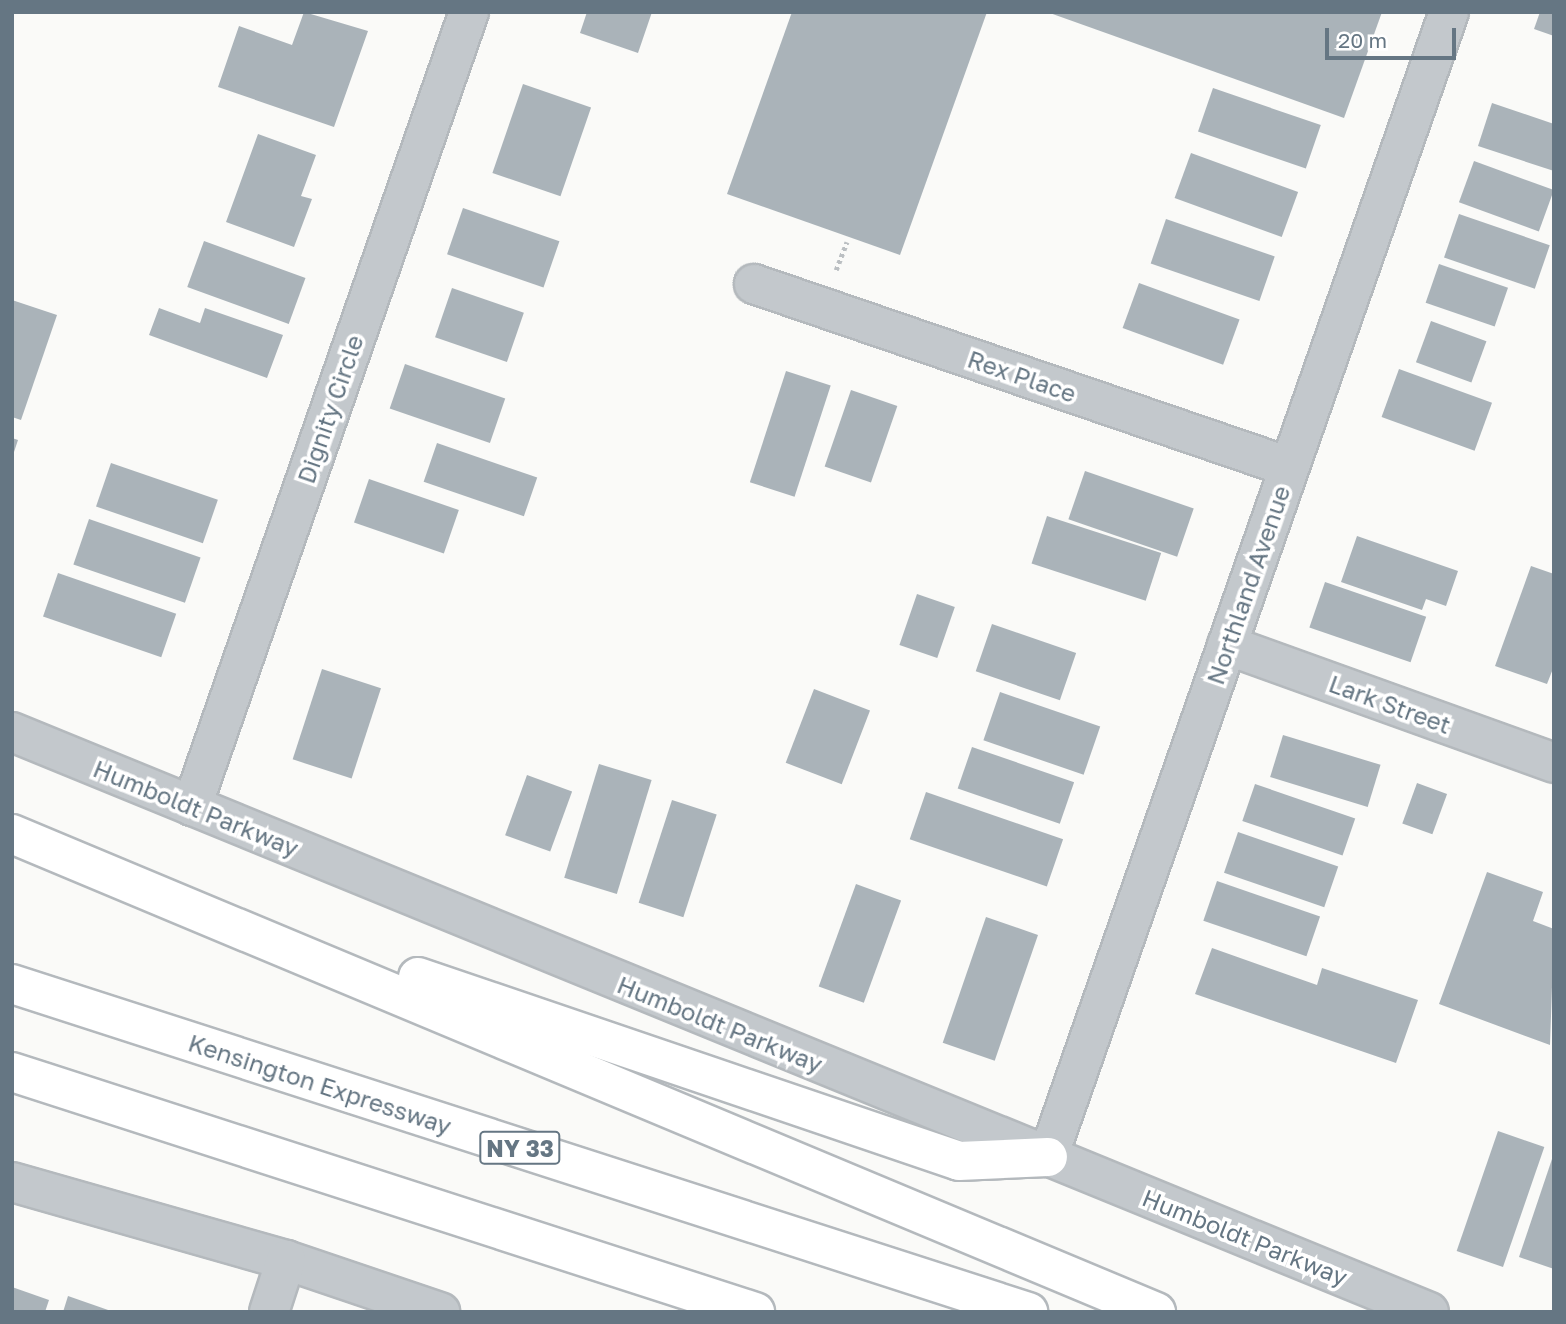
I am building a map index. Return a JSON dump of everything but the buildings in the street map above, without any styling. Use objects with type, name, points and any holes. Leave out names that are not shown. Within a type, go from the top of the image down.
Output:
[{"type":"highway","points":[[12,834],[202,911],[1156,1312]]},
{"type":"highway","points":[[202,911],[394,968],[959,1161],[1048,1157]]},
{"type":"highway","name":"Kensington Expressway","points":[[12,984],[1028,1312]]},
{"type":"highway","points":[[12,1072],[755,1312]]},
{"type":"street","name":"Dignity Circle","points":[[191,806],[469,12]]},
{"type":"street","name":"Northland Avenue","points":[[1048,1157],[1449,12]]},
{"type":"street","name":"Rex Place","points":[[754,284],[1289,467]]},
{"type":"street","name":"Lark Street","points":[[1227,645],[1554,763]]},
{"type":"street","name":"Humboldt Parkway","points":[[12,732],[1429,1312]]},
{"type":"street","points":[[12,1182],[286,1260],[440,1312]]},
{"type":"street","points":[[269,1312],[286,1260]]},
{"type":"path","points":[[833,279],[847,242]]}]
